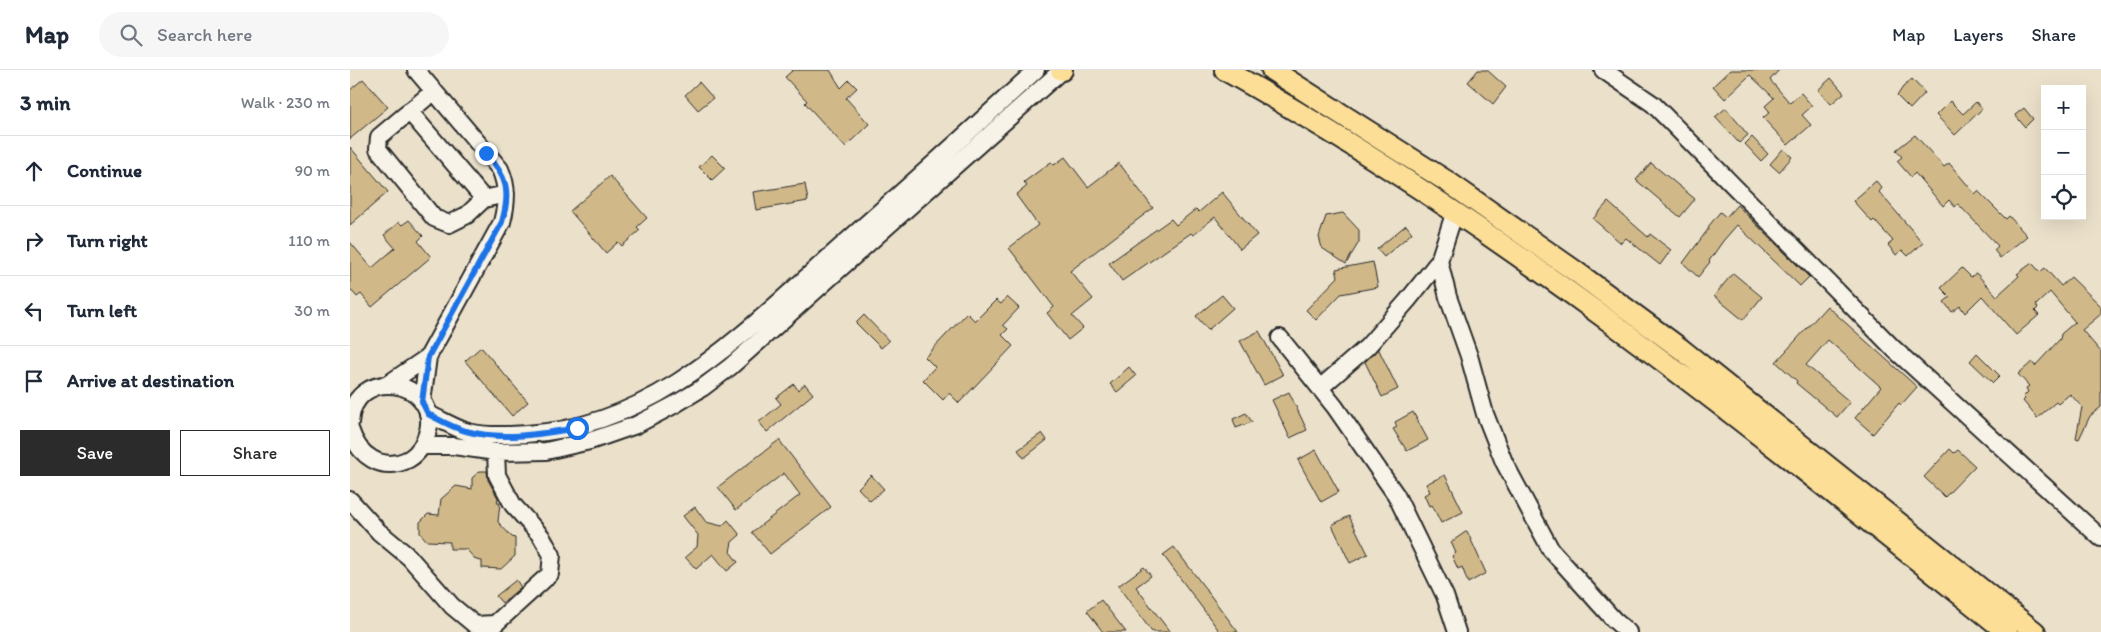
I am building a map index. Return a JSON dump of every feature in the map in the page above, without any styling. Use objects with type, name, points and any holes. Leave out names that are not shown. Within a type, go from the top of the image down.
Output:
[{"type":"main road","points":[[1225,70],[1353,146],[1498,240],[1710,396],[2006,632]]},
{"type":"main road","points":[[1272,70],[1448,182],[1576,271],[1681,349],[2035,632]]},
{"type":"street","points":[[350,429],[354,441],[361,452],[384,463],[397,463],[409,458],[422,446],[429,427],[425,408],[428,357],[502,222],[507,206],[506,182],[500,169],[416,70]]},
{"type":"street","points":[[350,423],[353,400],[375,386],[388,384],[401,386],[413,392],[425,408],[464,431],[480,435],[548,433],[577,428],[607,418],[664,391],[718,355],[948,151],[1036,70]]},
{"type":"street","points":[[422,446],[454,446],[496,452],[546,451],[590,441],[636,425],[702,388],[730,367],[1062,70]]},
{"type":"street","points":[[1604,70],[1653,104],[1894,349],[2101,538]]},
{"type":"street","points":[[434,91],[379,137],[378,148],[434,218],[449,224],[466,214],[484,199],[506,194]]},
{"type":"street","points":[[409,111],[484,199]]},
{"type":"street","points":[[1320,388],[1367,346],[1408,300],[1439,261],[1455,211]]},
{"type":"street","points":[[1439,261],[1448,297],[1469,356],[1485,414],[1504,462],[1551,550],[1614,620],[1628,632]]},
{"type":"street","points":[[1280,338],[1320,388],[1396,495],[1445,596],[1457,632]]},
{"type":"street","points":[[388,384],[428,357]]},
{"type":"street","points":[[350,500],[379,532],[409,557],[452,606],[474,625],[495,624],[550,574],[552,555],[541,536],[513,506],[497,475],[496,452]]},
{"type":"street","points":[[350,459],[368,457]]},
{"type":"building","points":[[793,70],[830,70],[841,88],[849,80],[857,88],[846,98],[869,124],[845,147],[805,103],[807,101],[785,77]]},
{"type":"building","points":[[1478,70],[1487,70],[1506,87],[1493,104],[1468,82]]},
{"type":"building","points":[[1730,70],[1779,70],[1770,80],[1790,103],[1801,93],[1812,106],[1802,115],[1811,125],[1788,145],[1763,118],[1770,112],[1765,106],[1774,98],[1750,75],[1725,99],[1713,86]]},
{"type":"building","points":[[1831,78],[1844,93],[1831,104],[1818,90]]},
{"type":"building","points":[[363,79],[388,107],[350,139],[350,90]]},
{"type":"building","points":[[1912,79],[1925,93],[1910,109],[1897,96]]},
{"type":"building","points":[[699,82],[713,98],[698,110],[685,95]]},
{"type":"building","points":[[1950,101],[1963,114],[1976,102],[1982,109],[1955,135],[1936,115]]},
{"type":"building","points":[[1726,108],[1748,135],[1739,143],[1715,117]]},
{"type":"building","points":[[2024,108],[2033,119],[2025,127],[2015,115]]},
{"type":"building","points":[[1915,135],[1944,167],[1949,163],[1975,194],[1978,191],[2006,219],[2009,216],[2027,236],[2000,258],[1994,250],[1998,246],[1958,204],[1955,207],[1949,200],[1943,206],[1915,173],[1911,177],[1897,161],[1902,157],[1896,150]]},
{"type":"building","points":[[1752,137],[1768,154],[1761,161],[1745,144]]},
{"type":"building","points":[[350,147],[388,192],[350,225]]},
{"type":"building","points":[[1783,149],[1792,157],[1779,172],[1770,164]]},
{"type":"building","points":[[712,155],[725,168],[712,180],[699,167]]},
{"type":"building","points":[[1065,157],[1088,187],[1119,163],[1153,208],[1070,271],[1093,299],[1072,316],[1083,328],[1068,340],[1047,313],[1054,307],[1009,248],[1038,225],[1016,195],[1027,186],[1024,182],[1051,162],[1054,165]]},
{"type":"building","points":[[1651,163],[1695,199],[1680,217],[1636,180]]},
{"type":"building","points":[[610,176],[647,218],[637,227],[640,230],[622,246],[618,242],[606,253],[570,211]]},
{"type":"building","points":[[1876,181],[1882,188],[1879,192],[1923,243],[1908,256],[1902,250],[1896,255],[1888,245],[1893,241],[1853,201]]},
{"type":"building","points":[[805,184],[808,201],[756,210],[753,192]]},
{"type":"building","points":[[1222,192],[1257,235],[1240,249],[1215,217],[1193,235],[1191,233],[1122,281],[1109,263],[1171,219],[1176,225],[1196,209],[1199,212]]},
{"type":"building","points":[[1608,202],[1648,237],[1650,234],[1671,250],[1660,265],[1626,238],[1621,243],[1593,219]]},
{"type":"building","points":[[1737,205],[1809,277],[1800,286],[1737,225],[1723,241],[1698,277],[1683,263],[1720,212],[1726,217]]},
{"type":"building","points":[[1343,213],[1359,230],[1359,242],[1346,264],[1322,248],[1319,237],[1326,216]]},
{"type":"building","points":[[409,220],[423,236],[418,241],[431,257],[372,307],[361,294],[357,297],[350,289],[350,242],[372,268],[395,248],[384,235],[399,222],[402,225]]},
{"type":"building","points":[[1406,225],[1412,233],[1384,257],[1377,249]]},
{"type":"building","points":[[1373,262],[1378,287],[1341,294],[1316,320],[1306,310],[1338,277],[1336,269]]},
{"type":"building","points":[[2032,263],[2040,272],[2045,268],[2061,286],[2071,277],[2101,306],[2101,314],[2082,330],[2101,352],[2101,407],[2090,416],[2079,439],[2076,438],[2082,407],[2070,394],[2058,404],[2056,402],[2037,418],[2023,401],[2025,399],[2023,397],[2028,392],[2026,388],[2029,386],[2018,374],[2032,362],[2035,366],[2060,339],[2061,334],[2075,322],[2050,292],[2036,305],[2038,308],[2035,311],[2039,315],[2016,335],[1982,296],[1965,313],[1960,306],[1952,312],[1944,302],[1950,297],[1941,288],[1962,268],[1971,277],[1976,273],[1997,296],[2019,276],[2017,274]]},
{"type":"building","points":[[1733,273],[1762,297],[1743,320],[1714,296]]},
{"type":"building","points":[[1222,295],[1233,308],[1208,330],[1196,316]]},
{"type":"building","points":[[1007,297],[1019,308],[1003,325],[1008,329],[1002,335],[1013,346],[959,403],[949,393],[943,400],[923,380],[935,367],[925,357],[967,313],[975,321],[996,300],[1001,304]]},
{"type":"building","points":[[1827,306],[1917,387],[1901,405],[1899,403],[1873,434],[1855,418],[1881,387],[1828,340],[1806,365],[1850,402],[1837,417],[1796,383],[1797,381],[1776,362]]},
{"type":"building","points":[[864,315],[889,341],[881,348],[856,323]]},
{"type":"building","points":[[1259,331],[1283,375],[1264,385],[1240,341]]},
{"type":"building","points":[[481,347],[528,402],[512,416],[465,361]]},
{"type":"building","points":[[1379,350],[1398,389],[1382,397],[1365,362]]},
{"type":"building","points":[[1977,353],[2000,376],[1993,383],[1970,361]]},
{"type":"building","points":[[1129,367],[1136,376],[1117,392],[1110,384]]},
{"type":"building","points":[[794,384],[798,390],[805,384],[813,394],[767,432],[759,422],[781,404],[776,398]]},
{"type":"building","points":[[1289,392],[1307,430],[1290,438],[1272,400]]},
{"type":"building","points":[[1413,412],[1428,440],[1407,451],[1393,429],[1397,427],[1395,422]]},
{"type":"building","points":[[1246,413],[1252,422],[1236,428],[1233,419]]},
{"type":"building","points":[[1042,433],[1047,440],[1024,458],[1018,450]]},
{"type":"building","points":[[779,440],[831,507],[770,554],[752,532],[800,495],[784,473],[736,510],[718,487]]},
{"type":"building","points":[[1950,449],[1954,453],[1958,450],[1975,466],[1945,497],[1924,477]]},
{"type":"building","points":[[1316,450],[1339,492],[1321,502],[1298,460]]},
{"type":"building","points":[[480,471],[487,471],[488,480],[498,498],[497,503],[500,503],[498,522],[515,538],[515,556],[501,569],[482,568],[482,561],[476,560],[466,549],[450,549],[450,542],[427,541],[420,533],[420,522],[428,514],[439,515],[441,499],[456,486],[472,489],[472,478]]},
{"type":"building","points":[[871,475],[884,489],[870,501],[858,488]]},
{"type":"building","points":[[1445,475],[1463,512],[1441,523],[1432,505],[1429,506],[1424,495],[1430,492],[1426,484]]},
{"type":"building","points":[[695,507],[706,522],[722,526],[728,520],[740,535],[732,542],[730,552],[738,562],[727,571],[713,554],[696,569],[685,557],[697,547],[698,535],[683,516]]},
{"type":"building","points":[[1349,516],[1368,554],[1350,563],[1332,525]]},
{"type":"building","points":[[1467,531],[1486,573],[1468,583],[1462,567],[1458,569],[1452,556],[1456,553],[1451,542]]},
{"type":"building","points":[[1174,547],[1238,632],[1220,632],[1163,555]]},
{"type":"building","points":[[1144,567],[1151,576],[1136,587],[1170,632],[1152,632],[1118,586]]},
{"type":"building","points":[[516,580],[521,587],[502,603],[496,596]]},
{"type":"building","points":[[1101,600],[1126,632],[1103,632],[1087,611]]},
{"type":"route","points":[[486,153],[500,169],[506,182],[507,206],[502,222],[428,357],[422,402],[428,414],[464,431],[480,435],[548,433],[577,428]]}]
